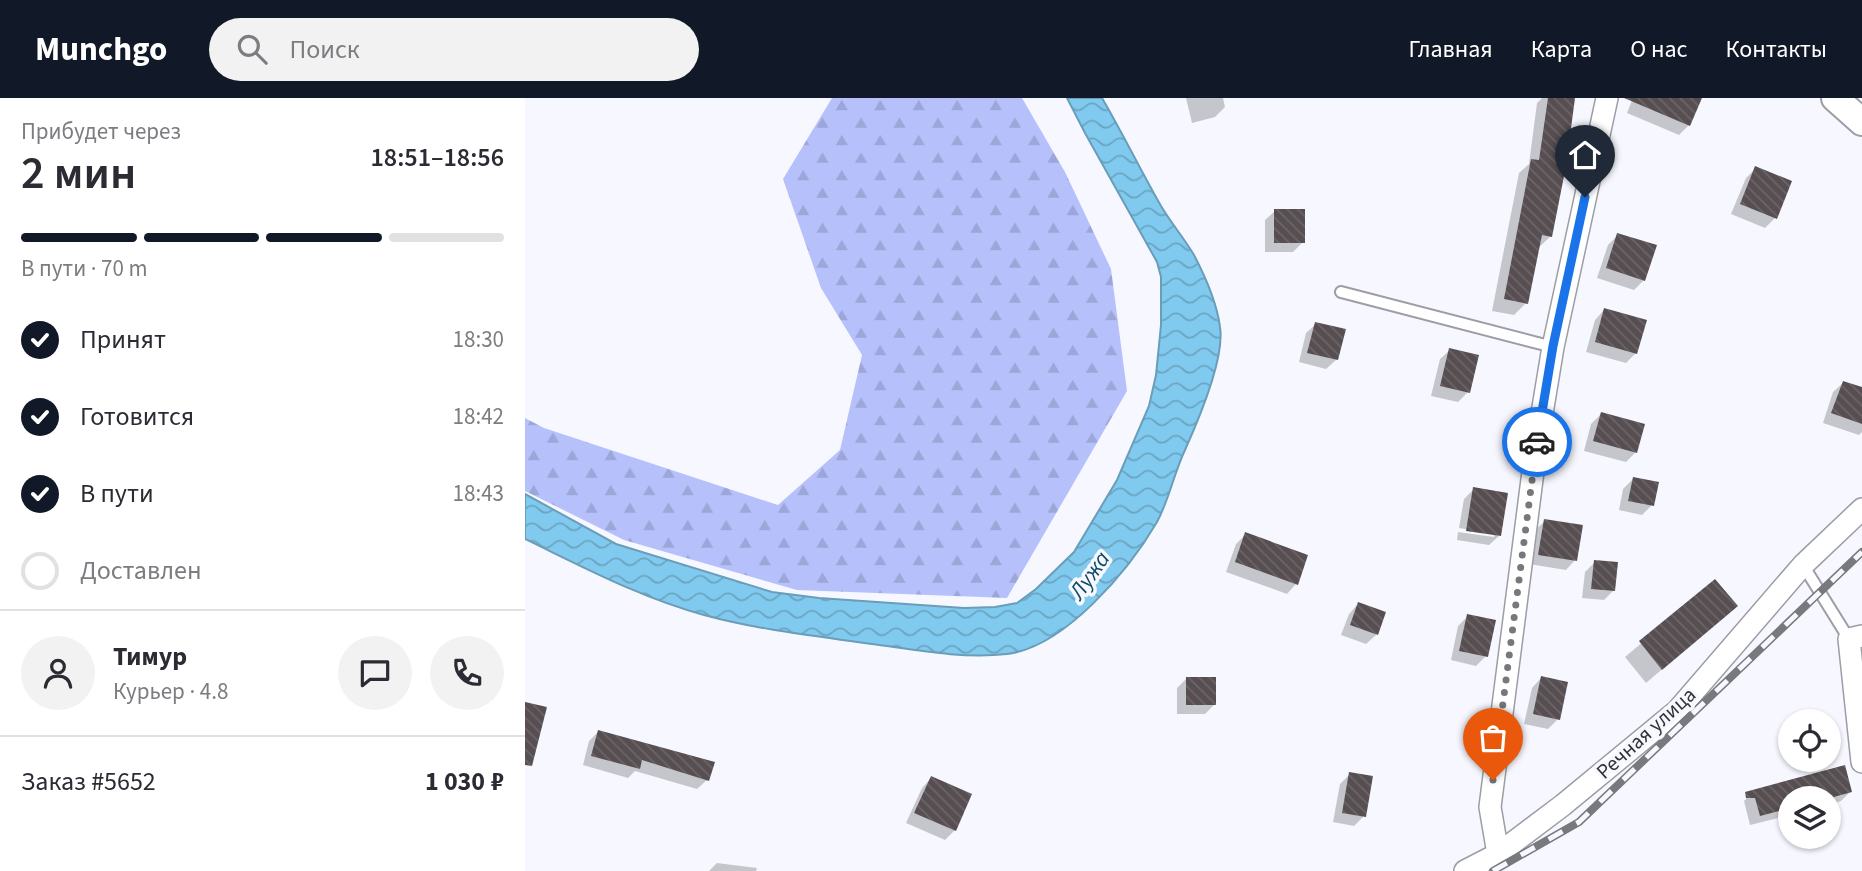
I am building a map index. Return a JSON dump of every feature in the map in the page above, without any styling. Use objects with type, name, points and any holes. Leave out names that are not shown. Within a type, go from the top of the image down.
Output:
[{"type":"street","points":[[1498,854],[1490,807],[1535,456],[1553,346],[1607,98]]},
{"type":"street","points":[[1835,98],[1862,122]]},
{"type":"street","name":"Речная улица","points":[[1465,871],[1498,854],[1563,805],[1677,711],[1803,565],[1862,509]]},
{"type":"street","points":[[1856,638],[1862,762]]},
{"type":"lane","points":[[1341,292],[1553,346]]},
{"type":"lane","points":[[1803,565],[1856,638]]},
{"type":"green space","points":[[832,98],[1022,98],[1065,172],[1111,269],[1127,391],[1007,598],[797,590],[624,540],[525,491],[525,418],[544,428],[778,505],[840,450],[862,355],[821,288],[783,179]]},
{"type":"water","name":"Лужа","points":[[1067,98],[1102,98],[1161,206],[1198,263],[1210,290],[1220,327],[1215,372],[1157,522],[1113,583],[1073,622],[1029,648],[990,655],[939,653],[788,632],[725,620],[658,600],[525,539],[525,494],[616,544],[772,592],[964,608],[1017,603],[1036,589],[1074,552],[1117,480],[1149,406],[1156,375],[1161,325],[1161,277],[1157,262]]},
{"type":"building","points":[[1548,98],[1575,98],[1566,166],[1552,237],[1542,235],[1528,304],[1504,299],[1531,159],[1539,160]]},
{"type":"building","points":[[1624,98],[1702,98],[1690,126]]},
{"type":"building","points":[[1755,166],[1792,181],[1777,219],[1740,204]]},
{"type":"building","points":[[1274,209],[1305,209],[1305,243],[1274,243]]},
{"type":"building","points":[[1617,233],[1657,245],[1645,281],[1606,268]]},
{"type":"building","points":[[1604,308],[1647,320],[1637,354],[1595,342]]},
{"type":"building","points":[[1315,322],[1346,329],[1338,360],[1307,353]]},
{"type":"building","points":[[1449,348],[1479,355],[1470,393],[1440,386]]},
{"type":"building","points":[[1843,381],[1862,387],[1862,424],[1831,413]]},
{"type":"building","points":[[1601,412],[1645,424],[1637,453],[1593,441]]},
{"type":"building","points":[[1633,477],[1659,482],[1654,506],[1628,501]]},
{"type":"building","points":[[1473,487],[1508,493],[1501,536],[1466,531]]},
{"type":"building","points":[[1544,519],[1583,525],[1577,561],[1538,555]]},
{"type":"building","points":[[1245,532],[1308,555],[1298,585],[1235,562]]},
{"type":"building","points":[[1594,560],[1618,562],[1615,591],[1591,589]]},
{"type":"building","points":[[1715,579],[1738,606],[1662,670],[1639,641]]},
{"type":"building","points":[[1358,602],[1386,612],[1378,635],[1350,625]]},
{"type":"building","points":[[1467,614],[1496,620],[1488,657],[1459,651]]},
{"type":"building","points":[[1541,676],[1568,682],[1560,720],[1533,714]]},
{"type":"building","points":[[1186,677],[1216,677],[1216,705],[1186,705]]},
{"type":"building","points":[[525,702],[547,707],[532,766],[525,765]]},
{"type":"building","points":[[598,730],[715,762],[709,781],[642,760],[640,769],[591,756]]},
{"type":"building","points":[[1845,765],[1852,792],[1841,795],[1841,786],[1778,786],[1778,811],[1760,816],[1755,798],[1746,798],[1745,792],[1819,772],[1841,772],[1841,766]]},
{"type":"building","points":[[1349,772],[1373,776],[1366,817],[1342,813]]},
{"type":"building","points":[[931,776],[972,794],[956,831],[914,813]]},
{"type":"railway","points":[[1493,871],[1579,822],[1862,552]]},
{"type":"way so far","points":[[1493,780],[1537,442]]},
{"type":"route","points":[[1537,442],[1553,346],[1585,197]]}]
